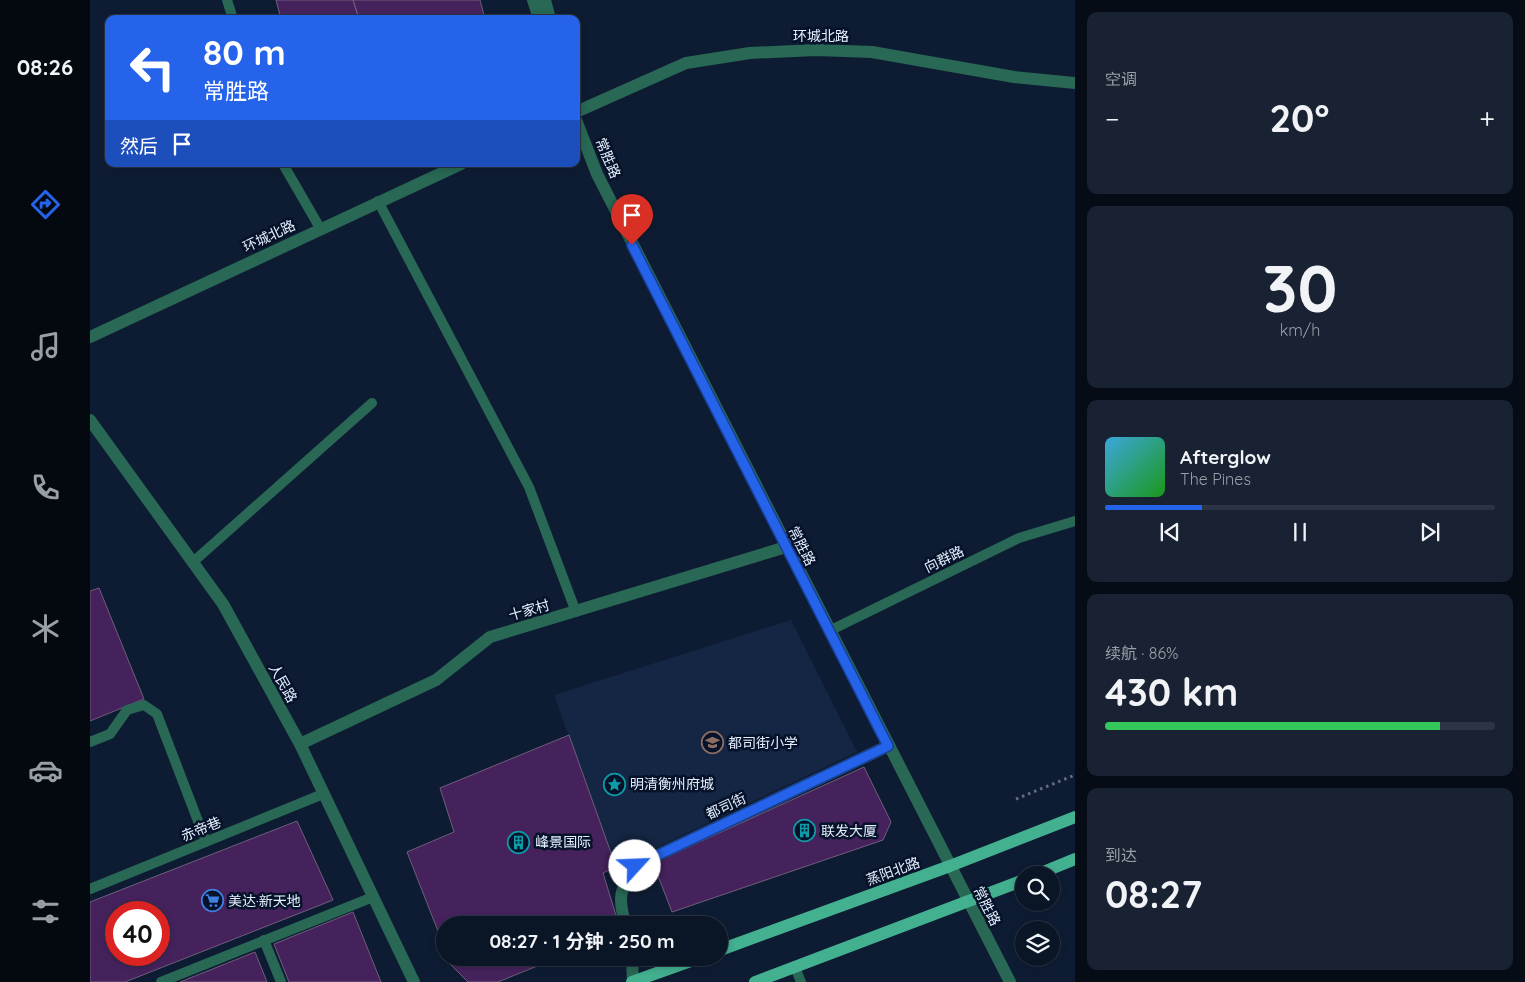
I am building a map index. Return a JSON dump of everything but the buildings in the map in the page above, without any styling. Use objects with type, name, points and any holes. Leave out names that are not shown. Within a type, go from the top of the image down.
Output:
[{"type":"main road","name":"蒸阳北路","points":[[728,947],[950,866],[1075,817]]},
{"type":"main road","points":[[1058,866],[1075,859]]},
{"type":"main road","points":[[755,982],[1015,883]]},
{"type":"main road","points":[[633,982],[678,966]]},
{"type":"street","points":[[533,0],[538,15]]},
{"type":"street","points":[[545,0],[549,15]]},
{"type":"street","name":"环城北路","points":[[580,110],[686,63],[750,53],[816,50],[872,52],[1014,76],[1075,83]]},
{"type":"street","name":"常胜路","points":[[580,131],[596,174],[1010,982]]},
{"type":"street","name":"环城北路","points":[[90,337],[320,228],[454,167]]},
{"type":"street","name":"人民路","points":[[90,420],[224,604],[300,744],[414,982]]},
{"type":"street","name":"十家村","points":[[300,744],[436,680],[490,637],[786,547]]},
{"type":"street","name":"都司街","points":[[623,916],[621,910],[622,887],[635,866],[888,746]]},
{"type":"street","points":[[632,966],[633,982]]},
{"type":"lane","points":[[227,0],[232,15]]},
{"type":"lane","points":[[285,167],[320,228]]},
{"type":"lane","points":[[378,201],[529,487],[576,612]]},
{"type":"lane","points":[[193,562],[372,403]]},
{"type":"lane","name":"向群路","points":[[830,631],[1019,538],[1075,521]]},
{"type":"lane","points":[[90,742],[110,734],[127,710],[144,705],[157,714],[206,842]]},
{"type":"lane","name":"赤帝巷","points":[[90,888],[323,794]]},
{"type":"lane","points":[[161,982],[373,897]]},
{"type":"lane","points":[[264,940],[281,982]]},
{"type":"lane","points":[[795,967],[801,982]]},
{"type":"path","points":[[1016,799],[1075,775]]},
{"type":"shaded area","name":"都司街小学","points":[[791,620],[857,752],[616,867],[554,695]]},
{"type":"place","name":"都司街小学","points":[[712,743]]},
{"type":"place","name":"明清衡州府城","points":[[614,784]]},
{"type":"place","name":"联发大厦","points":[[805,831]]},
{"type":"place","name":"峰景国际","points":[[519,842]]},
{"type":"place","name":"美达·新天地","points":[[212,901]]},
{"type":"route","points":[[632,245],[888,746],[635,866]]}]
